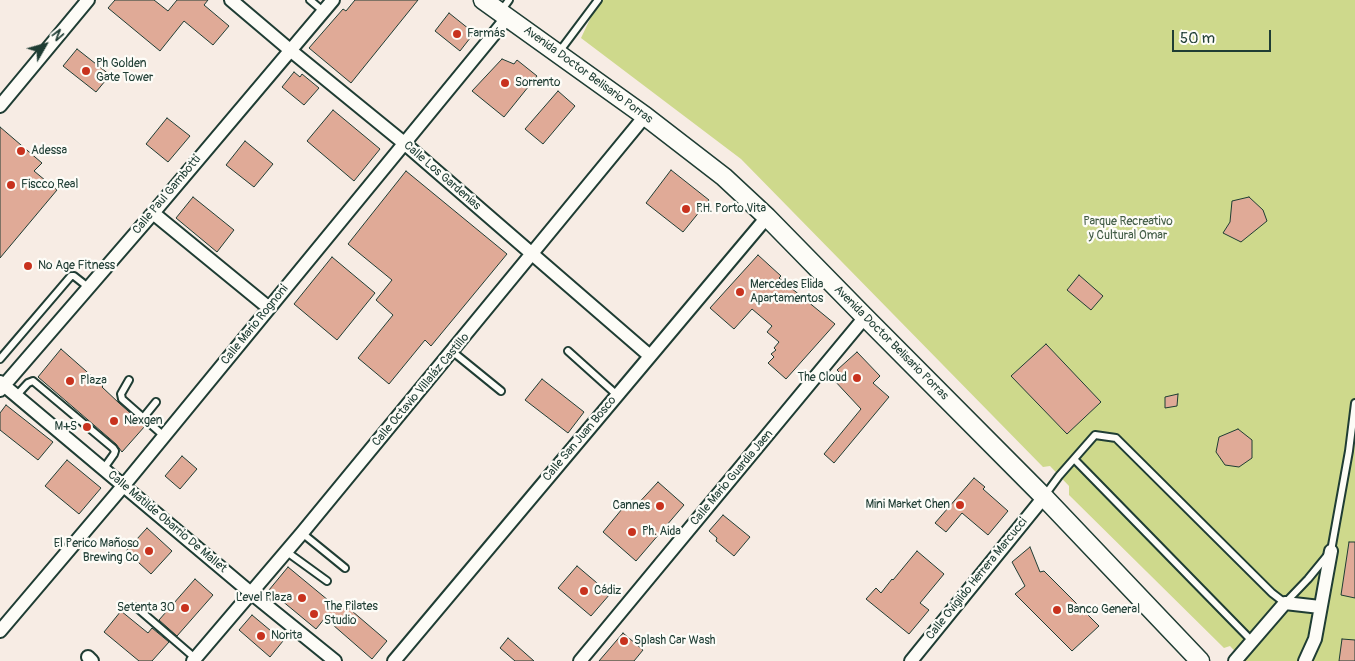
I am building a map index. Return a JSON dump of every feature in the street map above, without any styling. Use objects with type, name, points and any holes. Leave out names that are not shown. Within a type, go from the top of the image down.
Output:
[{"type":"street","points":[[0,106],[88,0]]},
{"type":"street","name":"Calle Los Gardenias","points":[[231,0],[404,144],[650,356]]},
{"type":"street","name":"Calle Paul Gambotti","points":[[1,386],[152,214],[333,0]]},
{"type":"street","name":"Avenida Doctor Belisario Porras","points":[[483,0],[506,10],[558,54],[645,116],[724,177],[767,217],[1044,497],[1200,661]]},
{"type":"street","name":"Calle Mario Rognoni","points":[[0,631],[124,485],[404,144],[506,10]]},
{"type":"street","name":"Calle Octavio Villaláz Castillo","points":[[194,660],[287,552],[453,352],[645,116]]},
{"type":"street","points":[[152,214],[269,308]]},
{"type":"street","name":"Calle San Juan Bosco","points":[[394,661],[767,217]]},
{"type":"street","name":"Calle Mario Guardia Jaen","points":[[583,660],[865,317]]},
{"type":"street","name":"Calle Matilde Obarrio De Mallet","points":[[1,386],[16,396],[104,468],[251,593],[335,661]]},
{"type":"street","name":"Calle Ovigildo Herrera Marcucci","points":[[911,661],[1044,497]]},
{"type":"street","points":[[1305,661],[1315,638],[1331,551]]},
{"type":"street","points":[[1235,661],[1284,603],[1320,607]]},
{"type":"lane","points":[[310,0],[324,11]]},
{"type":"lane","points":[[558,54],[598,0]]},
{"type":"lane","points":[[0,359],[71,276],[74,276],[88,287]]},
{"type":"lane","points":[[568,351],[617,395]]},
{"type":"lane","points":[[453,352],[501,391]]},
{"type":"lane","points":[[129,380],[120,394],[122,399],[164,436]]},
{"type":"lane","points":[[16,396],[33,381],[48,393],[113,448],[114,454],[104,468]]},
{"type":"lane","points":[[143,418],[156,402]]},
{"type":"lane","points":[[1044,497],[1096,435],[1116,438],[1284,603],[1331,551],[1349,451],[1355,403]]},
{"type":"lane","points":[[1074,459],[1252,641]]},
{"type":"lane","points":[[302,533],[346,568]]},
{"type":"lane","points":[[287,552],[327,581]]},
{"type":"lane","points":[[136,607],[194,660]]},
{"type":"green space","name":"Parque Recreativo y Cultural Omar","points":[[599,0],[1355,0],[1355,661],[1244,661],[1230,646],[1224,648],[1069,495],[1069,486],[1050,466],[1043,467],[741,159],[581,38]]},
{"type":"building","points":[[115,0],[154,0],[168,11],[177,0],[208,0],[204,5],[229,26],[213,45],[184,21],[160,51],[108,8]]},
{"type":"building","points":[[355,0],[418,0],[351,83],[309,48],[343,9],[346,11]]},
{"type":"building","name":"Farmás","points":[[449,13],[474,33],[460,51],[435,31]]},
{"type":"building","name":"Ph Golden Gate Tower","points":[[77,49],[110,75],[96,92],[63,66]]},
{"type":"building","name":"Sorrento","points":[[502,59],[514,64],[517,60],[537,76],[504,117],[472,91]]},
{"type":"building","points":[[294,72],[300,77],[302,74],[319,88],[304,105],[282,87]]},
{"type":"building","points":[[558,91],[575,106],[543,144],[525,129]]},
{"type":"building","points":[[333,110],[380,149],[354,181],[307,141]]},
{"type":"building","points":[[167,118],[190,136],[168,162],[146,144]]},
{"type":"building","points":[[0,127],[42,163],[34,171],[57,190],[0,258]]},
{"type":"building","points":[[245,141],[273,164],[254,187],[226,165]]},
{"type":"building","points":[[671,170],[709,200],[683,232],[646,203]]},
{"type":"building","points":[[406,171],[507,254],[431,346],[425,340],[389,384],[358,358],[393,315],[376,300],[392,280],[348,244]]},
{"type":"building","points":[[193,197],[234,230],[217,252],[176,218]]},
{"type":"building","points":[[1249,197],[1263,210],[1267,221],[1241,242],[1223,233],[1230,222],[1232,201]]},
{"type":"building","points":[[758,255],[781,276],[779,278],[835,324],[786,379],[768,363],[774,357],[771,354],[776,350],[774,348],[779,342],[767,332],[772,326],[752,309],[734,329],[710,308]]},
{"type":"building","points":[[332,257],[375,293],[337,340],[294,304]]},
{"type":"building","points":[[1079,275],[1103,296],[1091,310],[1067,290]]},
{"type":"building","points":[[1046,344],[1101,402],[1067,434],[1011,376]]},
{"type":"building","points":[[61,349],[145,426],[122,452],[116,444],[38,377]]},
{"type":"building","points":[[857,352],[880,376],[873,383],[889,397],[834,463],[824,454],[861,409],[833,379],[840,373],[837,370]]},
{"type":"building","points":[[542,379],[584,412],[568,433],[525,400]]},
{"type":"building","points":[[1178,394],[1177,406],[1165,408],[1165,397]]},
{"type":"building","points":[[6,405],[53,442],[38,460],[0,430],[0,413]]},
{"type":"building","points":[[1238,429],[1252,440],[1252,458],[1239,467],[1225,465],[1216,452],[1219,437]]},
{"type":"building","points":[[182,456],[197,469],[180,489],[165,476]]},
{"type":"building","points":[[67,460],[101,488],[79,514],[45,486]]},
{"type":"building","points":[[974,478],[985,487],[983,489],[1008,511],[988,535],[962,513],[946,532],[935,523]]},
{"type":"building","points":[[658,482],[684,505],[636,561],[603,532],[627,503],[634,508]]},
{"type":"building","points":[[723,515],[750,537],[734,556],[716,541],[717,538],[709,531]]},
{"type":"building","name":"El Perico Mañoso Brewing Co","points":[[147,528],[172,551],[151,574],[126,551]]},
{"type":"building","points":[[1349,542],[1355,542],[1355,598],[1341,595]]},
{"type":"building","name":"Banco General","points":[[1030,547],[1040,572],[1044,571],[1099,626],[1072,651],[1015,594],[1025,586],[1012,562]]},
{"type":"building","points":[[917,551],[944,574],[920,603],[929,610],[909,634],[866,599],[876,588],[881,593]]},
{"type":"building","name":"Cádiz","points":[[577,566],[610,594],[591,616],[558,588]]},
{"type":"building","points":[[288,567],[340,610],[345,605],[387,641],[372,659],[325,618],[316,629],[269,590]]},
{"type":"building","name":"Setenta 30","points":[[195,579],[213,595],[177,636],[159,620]]},
{"type":"building","points":[[121,611],[148,633],[152,628],[169,642],[152,661],[139,661],[104,632]]},
{"type":"building","name":"Norita","points":[[252,615],[283,641],[270,657],[239,630]]},
{"type":"building","name":"Splash Car Wash","points":[[623,633],[643,650],[634,661],[599,661]]},
{"type":"building","points":[[508,638],[534,661],[515,661],[500,648]]},
{"type":"building","points":[[1342,639],[1355,640],[1355,661],[1339,661]]},
{"type":"place","name":"Farmás","points":[[457,34]]},
{"type":"place","name":"Ph Golden Gate Tower","points":[[86,71]]},
{"type":"place","name":"Sorrento","points":[[505,83]]},
{"type":"place","name":"Adessa","points":[[21,151]]},
{"type":"place","name":"Fiscco Real","points":[[11,185]]},
{"type":"place","name":"P.H. Porto Vita","points":[[686,209]]},
{"type":"place","name":"No Age Fitness","points":[[28,266]]},
{"type":"place","name":"Mercedes Elida Apartamentos","points":[[740,292]]},
{"type":"place","name":"The Cloud","points":[[857,378]]},
{"type":"place","name":"Plaza","points":[[70,381]]},
{"type":"place","name":"Nexgen","points":[[114,421]]},
{"type":"place","name":"M+S","points":[[87,427]]},
{"type":"place","name":"Mini Market Chen","points":[[960,505]]},
{"type":"place","name":"Cannes","points":[[660,506]]},
{"type":"place","name":"Ph. Aida","points":[[632,532]]},
{"type":"place","name":"El Perico Mañoso Brewing Co","points":[[149,551]]},
{"type":"place","name":"Cádiz","points":[[584,591]]},
{"type":"place","name":"Level Plaza","points":[[302,598]]},
{"type":"place","name":"Setenta 30","points":[[185,608]]},
{"type":"place","name":"Banco General","points":[[1057,610]]},
{"type":"place","name":"The Pilates Studio","points":[[314,614]]},
{"type":"place","name":"Norita","points":[[261,636]]},
{"type":"place","name":"Splash Car Wash","points":[[624,641]]}]
